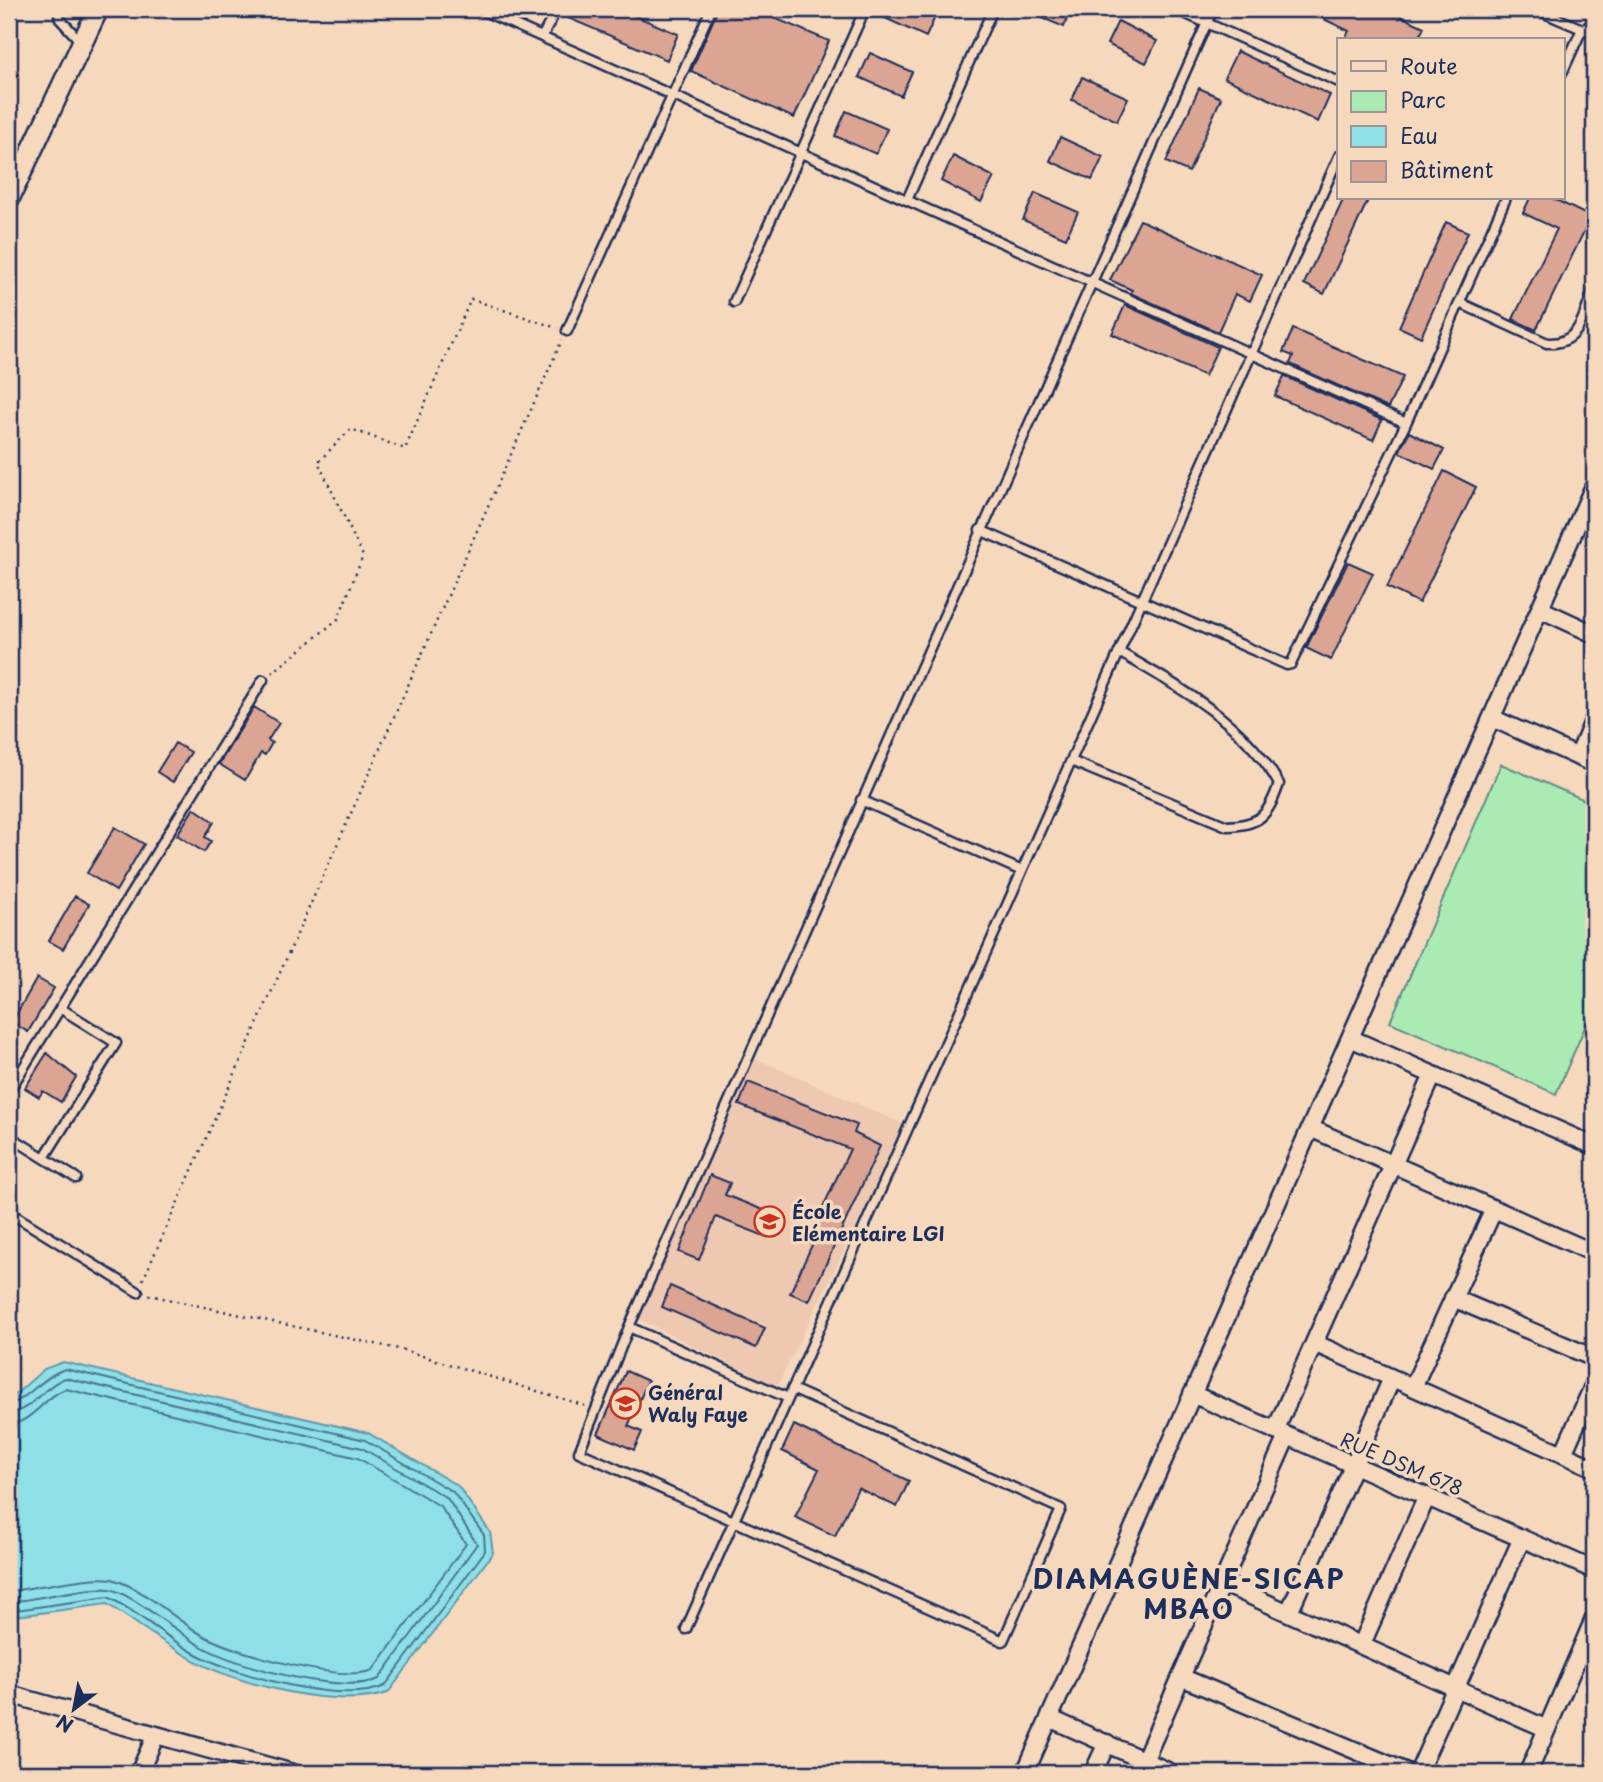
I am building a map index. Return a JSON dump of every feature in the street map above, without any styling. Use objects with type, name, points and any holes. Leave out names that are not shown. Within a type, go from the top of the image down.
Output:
[{"type":"street","points":[[9,199],[98,9]]},
{"type":"street","points":[[1025,1773],[1594,486]]},
{"type":"street","points":[[1539,609],[1594,634]]},
{"type":"street","points":[[1492,718],[1594,764]]},
{"type":"street","points":[[1578,757],[1594,719]]},
{"type":"street","points":[[1350,1038],[1594,1146]]},
{"type":"street","points":[[1144,1760],[1222,1583],[1314,1343],[1433,1075]]},
{"type":"street","points":[[1310,1128],[1493,1211],[1594,1253]]},
{"type":"street","points":[[1413,1387],[1493,1211]]},
{"type":"street","points":[[1453,1298],[1594,1358]]},
{"type":"street","points":[[1314,1343],[1594,1468]]},
{"type":"street","points":[[1289,1612],[1392,1378]]},
{"type":"street","points":[[1563,1454],[1594,1384]]},
{"type":"street","name":"RUE DSM 678","points":[[1192,1394],[1594,1570]]},
{"type":"street","points":[[1362,1644],[1427,1496]]},
{"type":"street","points":[[1418,1773],[1522,1538]]},
{"type":"street","points":[[1222,1583],[1547,1729]]},
{"type":"street","points":[[1528,1773],[1592,1629]]},
{"type":"street","points":[[1181,1677],[1409,1773]]},
{"type":"street","points":[[9,1694],[293,1773]]},
{"type":"street","points":[[1049,1718],[1172,1773]]},
{"type":"street","points":[[139,1773],[156,1735]]},
{"type":"street","points":[[1093,1773],[1107,1744]]},
{"type":"lane","points":[[58,9],[60,19],[82,43]]},
{"type":"lane","points":[[479,9],[1406,423]]},
{"type":"lane","points":[[542,37],[557,9]]},
{"type":"lane","points":[[566,331],[711,9]]},
{"type":"lane","points":[[734,302],[865,9]]},
{"type":"lane","points":[[907,200],[993,9]]},
{"type":"lane","points":[[1175,9],[1337,81]]},
{"type":"lane","points":[[629,1327],[1061,1509],[1003,1641],[579,1452],[629,1327],[1213,9]]},
{"type":"lane","points":[[1535,9],[1594,34]]},
{"type":"lane","points":[[1564,69],[1582,29],[1594,25]]},
{"type":"lane","points":[[686,1629],[1337,160]]},
{"type":"lane","points":[[980,530],[1287,666],[1291,664],[1406,423],[1505,200]]},
{"type":"lane","points":[[1460,303],[1547,343],[1562,344],[1574,335],[1594,288]]},
{"type":"lane","points":[[1071,761],[1227,826],[1249,825],[1261,819],[1273,802],[1279,784],[1268,765],[1230,725],[1168,681],[1119,652]]},
{"type":"lane","points":[[9,1091],[263,680]]},
{"type":"lane","points":[[862,800],[1022,871]]},
{"type":"lane","points":[[44,1158],[116,1043],[60,1008]]},
{"type":"lane","points":[[9,1136],[76,1178]]},
{"type":"lane","points":[[9,1212],[138,1292]]},
{"type":"path","points":[[263,680],[338,619],[363,556],[318,462],[351,429],[405,449],[471,299],[566,331],[138,1292],[403,1350],[596,1409]]},
{"type":"shaded area","name":"École Elémentaire LGI","points":[[752,1057],[905,1125],[777,1387],[639,1319]]},
{"type":"green space","points":[[1501,764],[1594,804],[1594,1006],[1556,1094],[1390,1022]]},
{"type":"water","points":[[63,1362],[368,1433],[458,1486],[490,1532],[493,1553],[388,1693],[367,1697],[343,1698],[290,1692],[214,1670],[183,1654],[107,1604],[9,1617],[9,1400],[44,1369]]},
{"type":"building","points":[[563,9],[619,9],[678,34],[667,60],[561,15]]},
{"type":"building","points":[[718,9],[753,9],[829,41],[794,118],[691,71]]},
{"type":"building","points":[[890,9],[923,9],[936,15],[926,37],[885,18]]},
{"type":"building","points":[[1021,9],[1071,9],[1064,27]]},
{"type":"building","points":[[1303,9],[1386,9],[1424,27],[1419,38],[1345,38],[1349,31]]},
{"type":"building","points":[[1118,21],[1157,41],[1146,63],[1107,44]]},
{"type":"building","points":[[1237,51],[1330,95],[1318,122],[1224,78]]},
{"type":"building","points":[[870,53],[912,72],[901,96],[859,77]]},
{"type":"building","points":[[1082,77],[1128,98],[1117,121],[1072,100]]},
{"type":"building","points":[[1199,88],[1221,98],[1189,172],[1166,162]]},
{"type":"building","points":[[846,111],[887,129],[876,154],[835,136]]},
{"type":"building","points":[[1060,137],[1103,157],[1092,180],[1050,161]]},
{"type":"building","points":[[953,156],[994,177],[981,202],[941,181]]},
{"type":"building","points":[[1035,193],[1078,212],[1066,238],[1023,220]]},
{"type":"building","points":[[1343,200],[1368,200],[1324,294],[1304,284]]},
{"type":"building","points":[[1529,200],[1556,200],[1591,217],[1536,330],[1513,319],[1557,229],[1523,213]]},
{"type":"building","points":[[1140,220],[1262,275],[1250,301],[1235,294],[1218,332],[1130,293],[1132,290],[1110,280]]},
{"type":"building","points":[[1446,222],[1468,232],[1421,337],[1399,327]]},
{"type":"building","points":[[1125,305],[1218,347],[1205,376],[1112,334]]},
{"type":"building","points":[[1293,329],[1403,377],[1388,408],[1290,364],[1293,356],[1283,352]]},
{"type":"building","points":[[1284,376],[1382,420],[1373,440],[1275,396]]},
{"type":"building","points":[[1409,432],[1444,450],[1434,469],[1399,452]]},
{"type":"building","points":[[1444,471],[1476,487],[1419,603],[1387,587]]},
{"type":"building","points":[[1348,562],[1373,573],[1331,660],[1306,648]]},
{"type":"building","points":[[254,707],[279,723],[268,740],[272,743],[265,755],[261,753],[245,780],[219,764]]},
{"type":"building","points":[[175,743],[191,752],[173,782],[157,772]]},
{"type":"building","points":[[194,808],[214,822],[205,837],[211,841],[204,852],[177,835]]},
{"type":"building","points":[[115,827],[144,844],[116,891],[87,873]]},
{"type":"building","points":[[75,896],[89,904],[63,949],[49,941]]},
{"type":"building","points":[[37,978],[54,988],[28,1032],[12,1022]]},
{"type":"building","points":[[47,1053],[76,1077],[61,1102],[43,1091],[39,1097],[25,1088]]},
{"type":"building","points":[[748,1082],[857,1125],[854,1133],[880,1146],[809,1301],[790,1293],[812,1245],[807,1242],[850,1149],[739,1105]]},
{"type":"building","points":[[710,1175],[730,1183],[725,1195],[776,1215],[767,1237],[716,1217],[699,1260],[679,1252]]},
{"type":"building","points":[[670,1286],[765,1328],[756,1348],[662,1307]]},
{"type":"building","name":"Général Waly Faye","points":[[626,1371],[648,1381],[628,1426],[642,1432],[634,1450],[598,1434]]},
{"type":"building","points":[[794,1425],[909,1481],[897,1507],[858,1488],[835,1536],[795,1517],[819,1469],[782,1451]]},
{"type":"place","name":"École Elémentaire LGI","points":[[769,1222]]},
{"type":"place","name":"Général Waly Faye","points":[[625,1403]]},
{"type":"district","name":"DIAMAGUÈNE-SICAP MBAO","points":[[1189,1593]]}]
